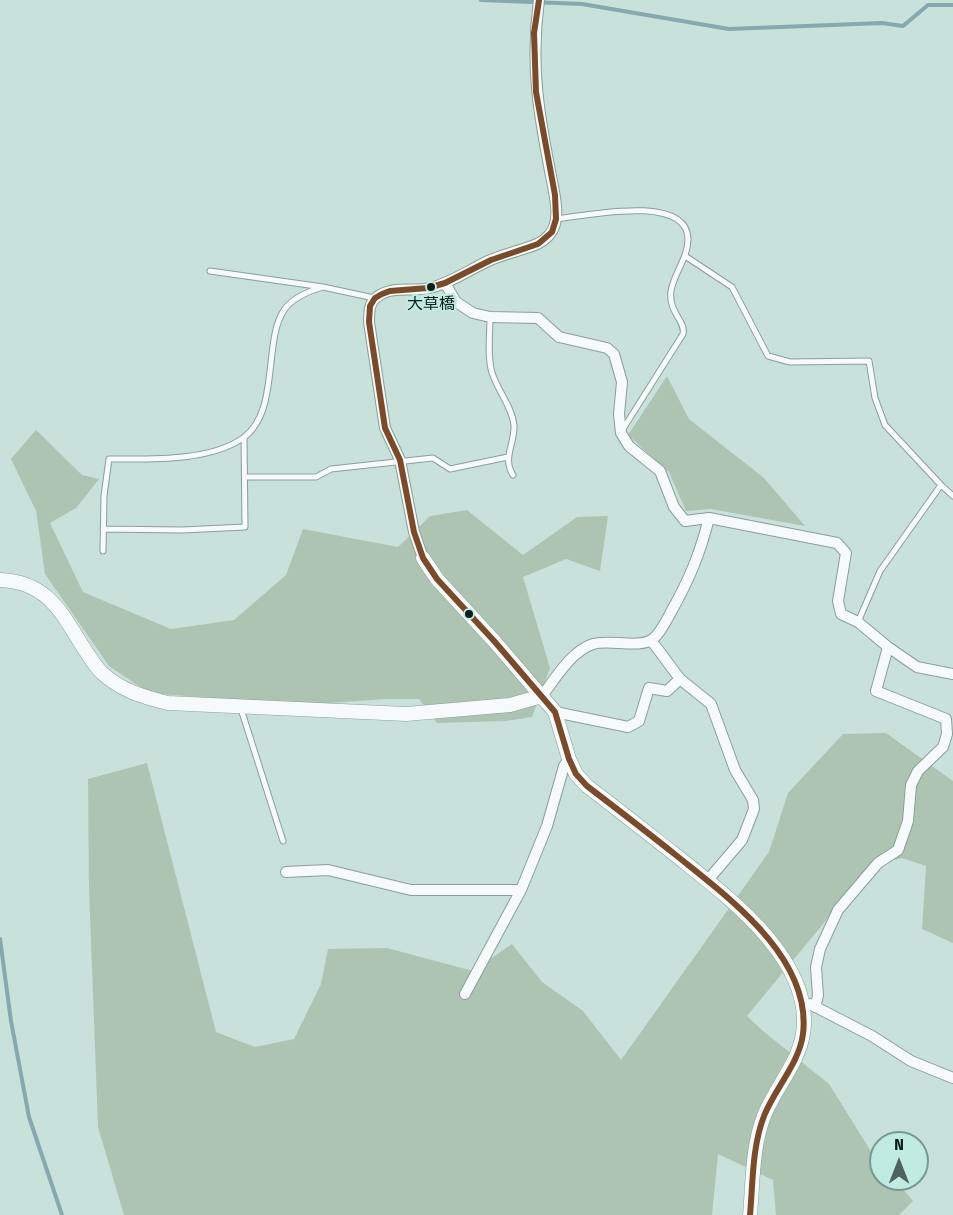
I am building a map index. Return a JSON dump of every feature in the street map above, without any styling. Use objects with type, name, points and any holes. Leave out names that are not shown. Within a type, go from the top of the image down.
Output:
[{"type":"street","points":[[538,0],[534,33],[536,92],[555,195],[556,219],[552,232],[538,244],[491,260],[445,283],[428,288],[390,291],[375,298],[370,306],[369,322],[385,428],[400,460],[414,532],[423,558],[437,579],[555,712],[569,759],[576,774],[587,786],[743,910],[766,934],[782,956],[809,1004],[872,1036],[911,1061],[953,1078]]},
{"type":"street","points":[[445,283],[456,302],[464,308],[490,317],[538,318],[559,337],[607,348],[614,354],[622,382],[619,414],[621,433],[629,446],[660,471],[674,507],[685,521],[709,518],[837,543],[846,553],[838,601],[841,614],[858,622],[888,647],[917,666],[953,674]]},
{"type":"street","points":[[0,580],[26,585],[43,594],[57,606],[99,671],[117,685],[141,696],[168,703],[406,714],[510,705],[542,696],[563,669],[583,650],[594,644],[641,643],[651,640],[660,630],[689,579],[709,518]]},
{"type":"street","points":[[651,640],[680,679],[711,704],[735,770],[753,800],[754,808],[742,840],[708,880]]},
{"type":"street","points":[[750,1215],[755,1152],[759,1133],[765,1114],[798,1049],[809,1004],[818,996],[816,967],[820,950],[838,910],[878,863],[898,850],[908,821],[911,785],[918,771],[943,747],[947,734],[946,719],[876,691],[888,647]]},
{"type":"street","points":[[555,712],[628,727],[639,721],[649,688],[667,691],[680,679]]},
{"type":"street","points":[[465,994],[521,890],[547,826],[564,766],[569,759]]},
{"type":"street","points":[[286,872],[328,870],[411,890],[521,890]]},
{"type":"lane","points":[[556,219],[643,209],[674,217],[682,222],[687,233],[685,256],[671,290],[673,310],[684,329],[621,433]]},
{"type":"lane","points":[[685,256],[732,287],[768,356],[790,362],[869,361],[875,398],[885,425],[953,496]]},
{"type":"lane","points":[[210,271],[323,286],[375,298]]},
{"type":"lane","points":[[103,551],[109,459],[146,459],[201,453],[233,444],[244,437],[261,415],[270,377],[275,340],[284,310],[300,296],[323,286]]},
{"type":"lane","points":[[490,317],[489,358],[491,368],[514,426],[508,457],[508,468],[513,475]]},
{"type":"lane","points":[[103,529],[182,530],[245,527],[244,437]]},
{"type":"lane","points":[[246,477],[316,477],[331,469],[433,458],[450,469],[508,457]]},
{"type":"lane","points":[[858,622],[880,571],[940,485]]},
{"type":"lane","points":[[240,707],[283,841]]},
{"type":"green space","points":[[667,376],[689,419],[764,478],[805,526],[711,509],[686,511],[669,472],[628,435]]},
{"type":"green space","points":[[36,430],[82,475],[99,479],[76,508],[50,523],[83,592],[171,629],[234,620],[286,575],[303,529],[398,547],[430,516],[467,510],[523,555],[577,517],[608,516],[600,571],[566,559],[523,577],[550,668],[532,717],[506,721],[437,723],[419,699],[299,705],[149,693],[109,666],[45,574],[36,511],[11,459]]},
{"type":"green space","points":[[886,733],[953,781],[953,943],[922,929],[926,866],[902,858],[871,866],[747,1016],[829,1084],[869,1148],[869,1191],[904,1191],[913,1201],[899,1215],[776,1215],[773,1180],[718,1154],[712,1215],[124,1215],[98,1127],[89,888],[88,779],[147,763],[216,1032],[255,1047],[294,1039],[321,984],[328,949],[387,948],[473,971],[512,944],[542,982],[583,1011],[621,1060],[769,852],[788,793],[843,734]]},
{"type":"waterway","points":[[481,0],[582,4],[729,29],[882,23],[903,26],[928,5],[953,5]]},
{"type":"waterway","points":[[0,939],[11,1021],[29,1117],[62,1215]]},
{"type":"transit line","points":[[539,0],[534,33],[536,92],[555,195],[556,219],[552,232],[538,244],[491,260],[445,283],[428,288],[390,291],[375,298],[370,306],[369,322],[385,428],[400,460],[414,532],[423,558],[437,579],[555,712],[569,759],[576,774],[587,786],[698,873],[742,911],[781,955],[794,980],[802,1006],[801,1045],[760,1128],[750,1215]]},
{"type":"place","name":"大草橋","points":[[431,287]]}]
